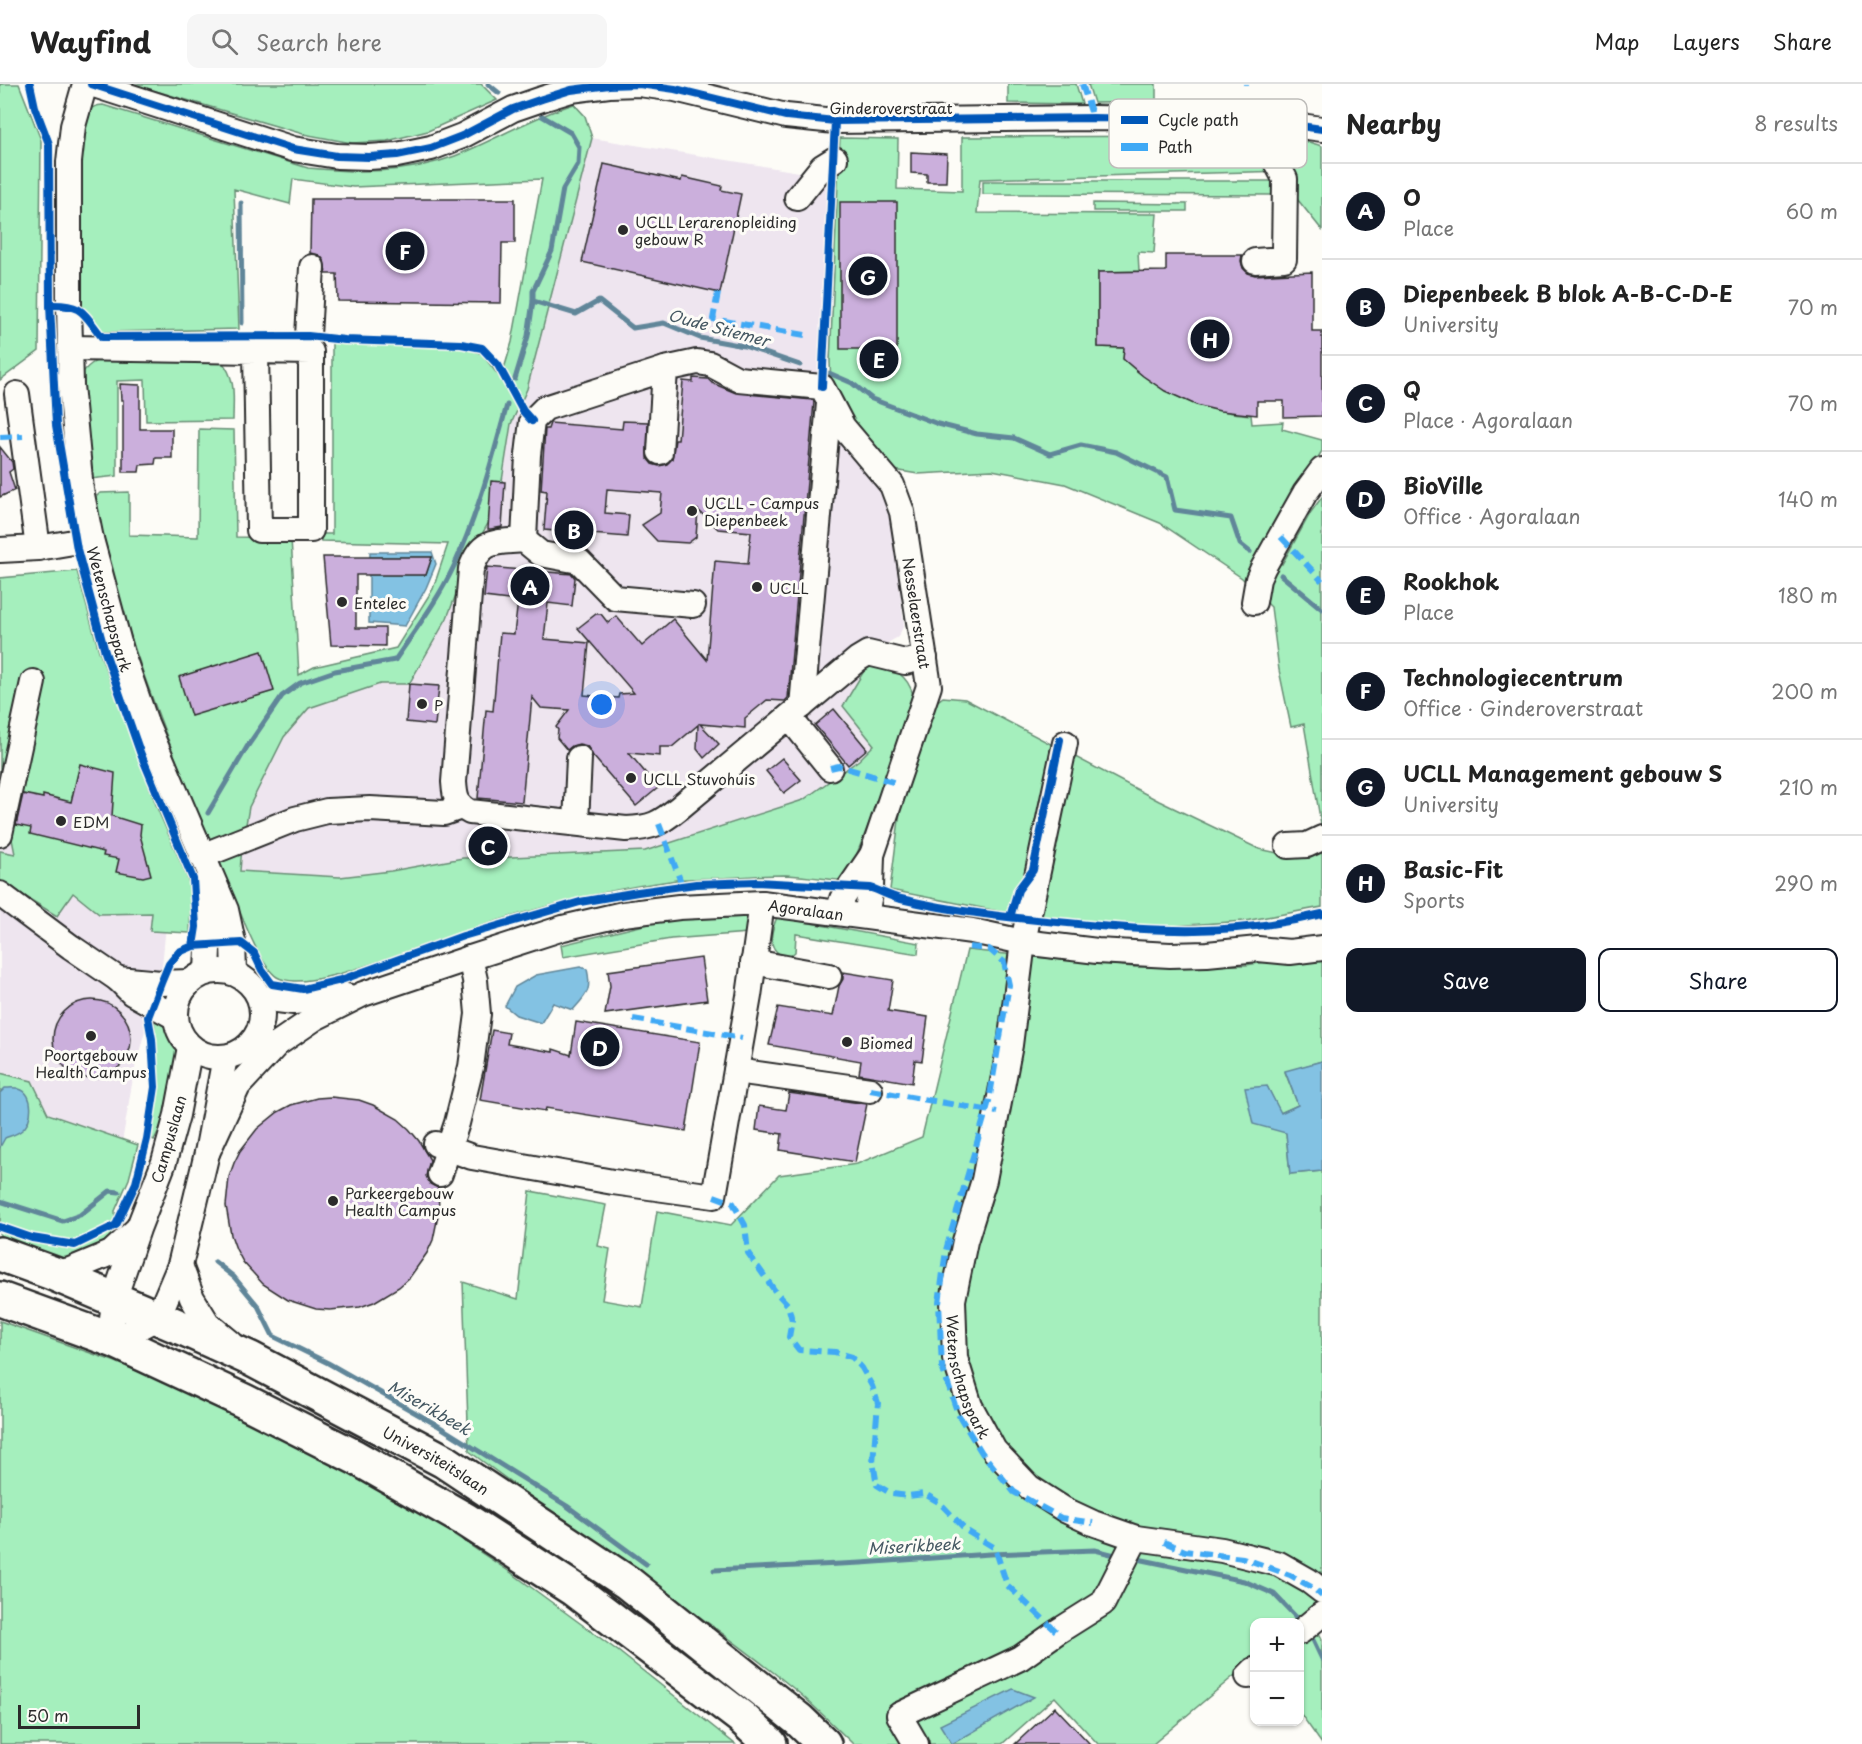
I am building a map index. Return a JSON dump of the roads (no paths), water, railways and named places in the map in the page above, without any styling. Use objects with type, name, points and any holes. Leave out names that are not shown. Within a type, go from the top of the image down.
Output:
[{"type":"highway","name":"Universiteitslaan","points":[[0,1254],[158,1317],[251,1359],[444,1461],[628,1583],[799,1720],[824,1744]]},
{"type":"highway","points":[[0,1299],[115,1341],[254,1406],[355,1457],[466,1520],[573,1589],[741,1717],[770,1744]]},
{"type":"street","name":"Wetenschapspark","points":[[85,84],[73,126],[69,162],[71,385],[81,490],[122,654],[146,723],[226,910],[233,942],[234,973]]},
{"type":"street","name":"Ginderoverstraat","points":[[91,84],[293,149],[337,156],[398,155],[431,148],[462,136],[513,109],[570,87],[609,85],[639,84],[675,89],[786,116],[835,121],[1109,118]]},
{"type":"street","name":"Ginderoverstraat","points":[[1307,127],[1322,129]]},
{"type":"street","points":[[797,198],[822,167],[835,159]]},
{"type":"street","points":[[1255,261],[1284,259],[1285,179],[1279,168]]},
{"type":"street","points":[[303,351],[309,326],[312,267]]},
{"type":"street","points":[[71,348],[303,351],[311,352],[311,530],[259,530],[256,351]]},
{"type":"street","points":[[524,540],[532,421],[537,414],[559,403],[691,362],[704,362],[738,379],[825,395],[796,711],[830,768]]},
{"type":"street","points":[[660,452],[665,369]]},
{"type":"street","points":[[17,394],[38,548]]},
{"type":"street","name":"Nesselaerstraat","points":[[825,395],[843,427],[892,485],[902,512],[929,686],[872,855],[842,899],[838,913]]},
{"type":"street","points":[[1254,602],[1258,579],[1263,568],[1305,493],[1322,470]]},
{"type":"street","points":[[0,550],[38,548],[92,539]]},
{"type":"street","points":[[693,606],[615,598],[579,561],[541,554],[524,540],[493,543],[483,547],[475,556],[471,569],[454,782],[454,795],[461,807],[470,812],[626,829],[648,828],[659,824],[868,653],[905,662],[925,658]]},
{"type":"street","points":[[0,834],[33,682]]},
{"type":"street","name":"Wetenschapspark","points":[[1065,742],[1023,942],[1010,1045],[984,1180],[965,1240],[953,1300],[954,1358],[970,1406],[994,1450],[1029,1486],[1065,1510],[1093,1523],[1136,1538],[1222,1550],[1279,1564],[1322,1591]]},
{"type":"street","points":[[576,823],[579,758]]},
{"type":"street","points":[[202,856],[295,819],[327,812],[370,809],[444,813],[461,807]]},
{"type":"street","points":[[1288,846],[1307,845],[1322,838]]},
{"type":"street","name":"Nesselaerstraat","points":[[866,916],[871,888],[872,855]]},
{"type":"street","name":"Wetenschapspark","points":[[198,977],[210,905],[202,856]]},
{"type":"street","points":[[0,894],[118,979],[132,993],[176,1017]]},
{"type":"street","points":[[442,1146],[472,1157],[613,1182],[714,1196],[762,903]]},
{"type":"street","name":"Agoralaan","points":[[207,1153],[238,1086],[277,1044],[315,1018],[363,994],[563,928],[622,914],[679,907],[762,903],[972,931],[1023,942],[1097,951],[1170,955],[1258,949],[1290,952],[1322,948]]},
{"type":"street","points":[[440,1174],[442,1146],[471,1067],[478,1014],[475,980],[470,958]]},
{"type":"street","points":[[753,962],[829,976]]},
{"type":"street","points":[[118,979],[161,982],[198,977],[223,970],[234,973],[249,984],[260,998],[263,1014],[259,1031],[246,1048],[236,1054],[213,1057],[190,1047],[183,1038],[176,1017],[176,1004],[181,993],[198,977]]},
{"type":"street","name":"Agoralaan","points":[[260,998],[294,1002],[363,994]]},
{"type":"street","name":"Agoralaan","points":[[259,1031],[273,1031],[315,1018]]},
{"type":"street","name":"Campuslaan","points":[[115,1341],[112,1320],[114,1299],[166,1152],[177,1115],[190,1047]]},
{"type":"street","points":[[115,1341],[158,1317],[180,1265],[207,1153],[225,1057]]},
{"type":"street","points":[[736,1071],[870,1090]]},
{"type":"street","name":"Campuslaan","points":[[52,1273],[70,1270],[111,1253],[138,1228]]},
{"type":"street","points":[[180,1265],[192,1298],[208,1324],[251,1359]]},
{"type":"street","points":[[915,1744],[899,1715],[1020,1658],[1103,1603],[1136,1538]]},
{"type":"street","points":[[1304,1628],[1322,1614]]},
{"type":"water","points":[[370,552],[432,552],[436,564],[405,626],[369,623],[369,575],[426,575],[432,557],[370,557]]},
{"type":"water","points":[[580,967],[587,969],[589,982],[585,996],[573,1010],[553,1003],[541,1023],[516,1015],[505,1006],[515,987],[536,975]]},
{"type":"water","points":[[1322,1061],[1322,1171],[1290,1174],[1286,1133],[1253,1124],[1245,1088],[1267,1086],[1281,1113],[1298,1105],[1285,1071]]},
{"type":"water","points":[[5,1088],[16,1088],[24,1092],[28,1096],[31,1108],[26,1126],[18,1133],[5,1138],[0,1147],[0,1093]]},
{"type":"water","points":[[1013,1689],[1034,1697],[952,1744],[940,1725]]},
{"type":"waterway","name":"Oude Stiemer","points":[[488,84],[499,93]]},
{"type":"waterway","name":"Oude Stiemer","points":[[542,116],[571,133],[579,147],[578,164],[563,189],[552,251],[533,291],[533,301],[576,314],[599,301],[633,328],[664,323],[700,338],[744,346],[800,365]]},
{"type":"waterway","points":[[241,203],[242,323]]},
{"type":"waterway","points":[[515,379],[528,336],[533,301]]},
{"type":"waterway","name":"Oude Stiemer","points":[[829,373],[852,383],[872,399],[938,424],[977,434],[1014,438],[1050,454],[1081,445],[1116,452],[1167,477],[1175,510],[1231,518],[1240,544],[1250,552]]},
{"type":"waterway","points":[[208,813],[247,747],[282,696],[300,683],[335,671],[395,660],[434,603],[463,546],[490,466],[507,405]]},
{"type":"waterway","name":"Oude Stiemer","points":[[1281,575],[1322,609]]},
{"type":"waterway","name":"Miserikbeek","points":[[0,1201],[63,1221],[80,1215],[110,1191],[119,1192]]},
{"type":"waterway","name":"Miserikbeek","points":[[215,1262],[234,1277],[258,1306],[273,1336],[328,1363],[437,1425],[567,1506],[646,1564]]},
{"type":"waterway","name":"Miserikbeek","points":[[714,1570],[1095,1550],[1115,1555]]},
{"type":"waterway","name":"Miserikbeek","points":[[1138,1559],[1244,1581],[1274,1594],[1296,1617]]},
{"type":"waterway","name":"Miserikbeek","points":[[1313,1640],[1322,1659]]},
{"type":"place","name":"UCLL Lerarenopleiding gebouw R","points":[[623,230]]},
{"type":"place","name":"Technologiecentrum","points":[[405,251]]},
{"type":"place","name":"UCLL Management gebouw S","points":[[868,276]]},
{"type":"place","name":"Basic-Fit","points":[[1210,339]]},
{"type":"place","name":"Rookhok","points":[[879,359]]},
{"type":"place","name":"UCLL - Campus Diepenbeek","points":[[692,511]]},
{"type":"place","name":"Diepenbeek B blok A-B-C-D-E","points":[[574,530]]},
{"type":"place","name":"O","points":[[530,586]]},
{"type":"place","name":"UCLL","points":[[757,587]]},
{"type":"place","name":"Entelec","points":[[342,602]]},
{"type":"place","name":"P","points":[[422,704]]},
{"type":"place","name":"UCLL Stuvohuis","points":[[631,778]]},
{"type":"place","name":"EDM","points":[[61,821]]},
{"type":"place","name":"Q","points":[[488,846]]},
{"type":"place","name":"Poortgebouw Health Campus","points":[[91,1036]]},
{"type":"place","name":"Biomed","points":[[847,1042]]},
{"type":"place","name":"BioVille","points":[[600,1047]]},
{"type":"place","name":"Parkeergebouw Health Campus","points":[[333,1201]]}]
